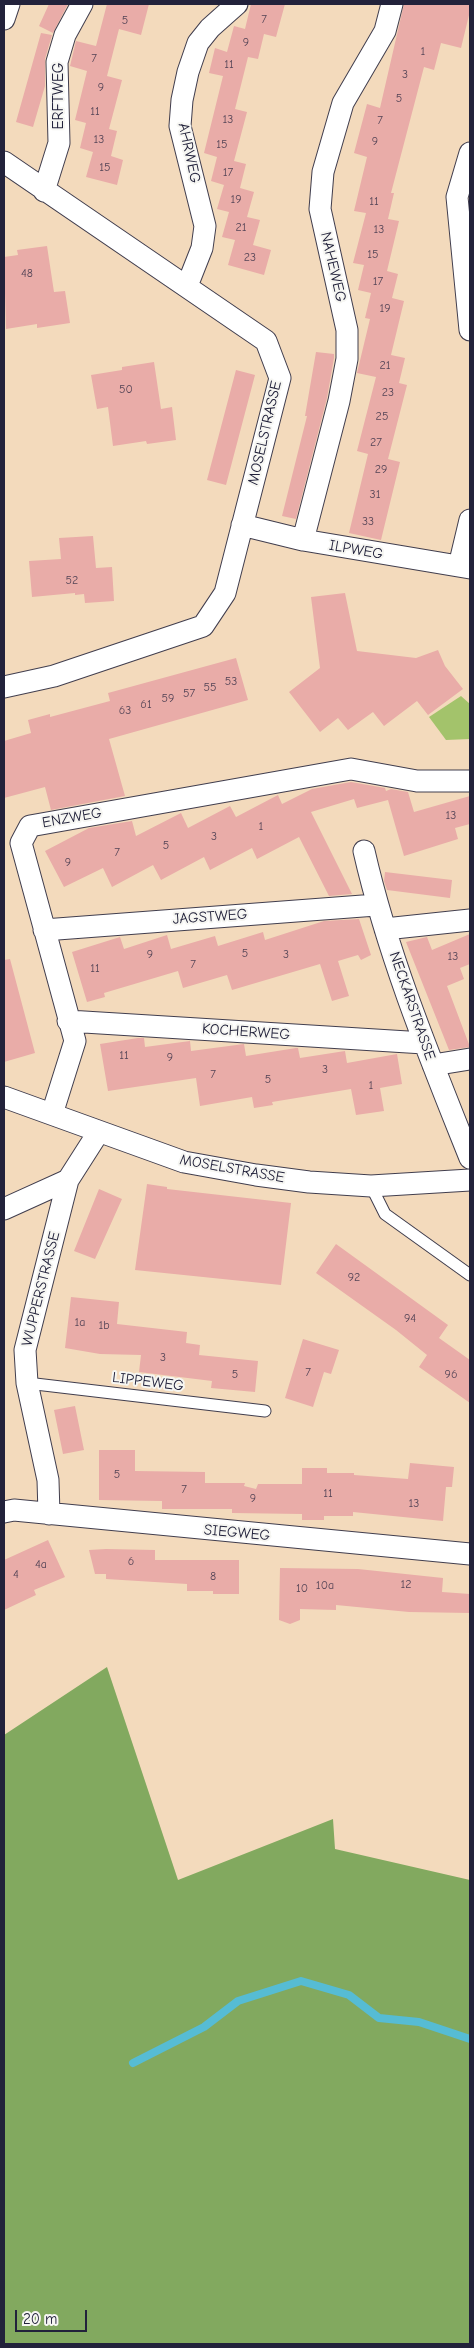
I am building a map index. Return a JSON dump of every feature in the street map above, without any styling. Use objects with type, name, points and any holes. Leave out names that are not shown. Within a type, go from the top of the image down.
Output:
[{"type":"street","points":[[4,19],[9,4]]},
{"type":"street","name":"ERFTWEG","points":[[44,191],[59,143],[57,62],[65,35],[82,4]]},
{"type":"street","name":"AHRWEG","points":[[188,286],[202,248],[205,226],[180,126],[182,100],[188,72],[198,43],[210,28],[237,4]]},
{"type":"street","name":"NAHEWEG","points":[[303,540],[339,401],[347,359],[347,330],[320,209],[323,172],[343,103],[385,31],[392,4]]},
{"type":"street","points":[[470,153],[457,198],[470,330]]},
{"type":"street","name":"MOSELSTRASSE","points":[[4,162],[266,341],[280,378],[225,593],[203,626],[54,676],[4,687]]},
{"type":"street","points":[[465,567],[470,520]]},
{"type":"street","name":"ILPWEG","points":[[242,525],[303,540],[465,567]]},
{"type":"street","name":"ENZWEG","points":[[52,1114],[75,1041],[20,843],[30,826],[351,769],[417,781],[470,780]]},
{"type":"street","name":"NECKARSTRASSE","points":[[364,851],[376,905],[424,1043],[470,1158]]},
{"type":"street","name":"JAGSTWEG","points":[[44,930],[376,905]]},
{"type":"street","points":[[385,929],[470,920]]},
{"type":"street","name":"KOCHERWEG","points":[[68,1021],[424,1043]]},
{"type":"street","points":[[433,1065],[470,1059]]},
{"type":"street","name":"MOSELSTRASSE","points":[[4,1097],[184,1162],[300,1181],[370,1186],[470,1180]]},
{"type":"street","name":"WUPPERSTRASSE","points":[[49,1514],[48,1480],[27,1383],[26,1350],[68,1180],[98,1132]]},
{"type":"street","points":[[4,1209],[68,1180]]},
{"type":"street","name":"SIEGWEG","points":[[4,1512],[14,1510],[470,1554]]},
{"type":"lane","points":[[370,1186],[385,1214],[470,1275]]},
{"type":"lane","name":"LIPPEWEG","points":[[27,1383],[266,1411]]},
{"type":"green space","points":[[461,696],[470,704],[470,739],[446,740],[429,717]]},
{"type":"green space","points":[[107,1667],[178,1880],[333,1819],[335,1849],[470,1880],[470,2344],[4,2344],[4,1735]]},
{"type":"building","points":[[49,4],[68,4],[53,33],[39,26]]},
{"type":"building","points":[[107,4],[149,4],[141,35],[119,29],[107,76],[122,80],[109,129],[117,131],[111,156],[123,160],[117,185],[86,177],[93,152],[80,148],[86,123],[75,120],[87,71],[70,66],[76,41],[96,46]]},
{"type":"building","points":[[251,4],[285,4],[276,37],[264,34],[258,59],[248,57],[235,109],[247,112],[234,161],[246,164],[240,188],[254,192],[247,217],[260,220],[253,245],[271,250],[264,275],[228,265],[235,240],[222,237],[229,212],[217,209],[224,185],[211,181],[217,157],[204,153],[223,76],[209,73],[215,48],[227,52],[234,26],[245,29]]},
{"type":"building","points":[[404,4],[470,4],[470,11],[461,48],[441,43],[434,70],[424,67],[391,193],[394,193],[388,219],[399,221],[387,271],[398,274],[392,298],[404,301],[391,355],[405,358],[399,383],[407,385],[388,459],[400,462],[381,540],[349,533],[368,454],[357,451],[376,377],[357,373],[370,319],[365,318],[371,293],[358,290],[364,265],[353,263],[366,213],[354,211],[367,157],[354,153],[367,104],[380,108]]},
{"type":"building","points":[[41,33],[52,35],[45,59],[45,86],[33,127],[16,122]]},
{"type":"building","points":[[47,246],[54,292],[65,291],[70,323],[37,328],[37,324],[6,329],[4,257],[18,255],[17,250]]},
{"type":"building","points":[[316,352],[334,354],[334,358],[327,398],[296,519],[282,516],[307,416],[305,416]]},
{"type":"building","points":[[154,362],[161,409],[172,407],[176,440],[147,444],[146,441],[113,446],[108,407],[97,409],[91,375],[122,370],[122,367]]},
{"type":"building","points":[[236,370],[255,375],[226,485],[207,480]]},
{"type":"building","points":[[93,536],[96,568],[112,567],[114,601],[85,603],[84,594],[75,595],[75,593],[32,597],[29,561],[61,559],[59,538]]},
{"type":"building","points":[[345,593],[357,651],[416,658],[438,650],[445,666],[463,689],[428,715],[417,701],[384,726],[373,712],[348,730],[338,718],[320,732],[289,692],[320,668],[311,597]]},
{"type":"building","points":[[236,658],[248,700],[109,739],[125,796],[51,810],[45,787],[4,798],[4,741],[31,733],[28,720],[50,714],[50,717],[110,701],[108,693]]},
{"type":"building","points":[[351,782],[385,788],[386,791],[391,789],[408,792],[414,812],[470,796],[470,824],[455,828],[458,839],[404,856],[388,800],[357,808],[354,799],[311,812],[352,894],[329,896],[299,837],[257,859],[252,848],[210,870],[204,857],[161,880],[153,865],[112,887],[103,868],[64,887],[45,851],[89,828],[132,821],[136,836],[181,813],[188,828],[230,806],[236,817],[278,795],[282,804],[312,789]]},
{"type":"building","points":[[385,872],[452,880],[450,898],[387,890],[384,881]]},
{"type":"building","points":[[359,919],[371,955],[361,960],[358,955],[338,961],[349,996],[332,1001],[320,964],[232,990],[227,975],[183,988],[178,971],[104,993],[105,997],[87,1002],[72,952],[120,937],[124,949],[167,935],[171,949],[215,936],[218,946],[263,932],[265,940],[324,921]]},
{"type":"building","points":[[470,934],[470,964],[460,968],[464,979],[447,986],[470,1047],[449,1050],[406,942],[427,937],[432,950]]},
{"type":"building","points":[[10,959],[35,1053],[4,1062],[4,960]]},
{"type":"building","points":[[144,1038],[145,1047],[190,1041],[191,1051],[244,1044],[246,1056],[296,1048],[298,1048],[300,1058],[345,1051],[347,1063],[397,1054],[402,1084],[380,1088],[384,1111],[356,1115],[351,1089],[272,1102],[273,1105],[254,1108],[252,1097],[200,1106],[196,1078],[108,1091],[100,1044]]},
{"type":"building","points":[[147,1184],[167,1187],[167,1189],[291,1203],[281,1285],[135,1270]]},
{"type":"building","points":[[99,1189],[122,1199],[95,1259],[74,1251]]},
{"type":"building","points":[[336,1244],[448,1325],[439,1338],[470,1360],[470,1403],[419,1367],[427,1355],[396,1330],[316,1273]]},
{"type":"building","points":[[71,1297],[119,1302],[117,1324],[187,1332],[186,1343],[200,1345],[199,1355],[258,1361],[255,1392],[211,1388],[212,1381],[139,1372],[141,1355],[100,1354],[65,1348]]},
{"type":"building","points":[[303,1339],[339,1350],[331,1374],[324,1372],[313,1407],[285,1398]]},
{"type":"building","points":[[75,1406],[84,1450],[63,1454],[54,1410]]},
{"type":"building","points":[[99,1450],[135,1450],[135,1471],[205,1472],[205,1483],[245,1483],[244,1486],[256,1489],[258,1484],[302,1484],[302,1468],[327,1468],[327,1473],[354,1473],[354,1475],[408,1479],[410,1463],[454,1467],[452,1487],[446,1487],[443,1521],[353,1512],[353,1516],[324,1516],[324,1520],[302,1520],[302,1514],[232,1513],[232,1509],[162,1509],[162,1501],[99,1500]]},
{"type":"building","points":[[48,1540],[65,1577],[34,1590],[36,1595],[4,1610],[4,1560]]},
{"type":"building","points":[[89,1550],[155,1550],[155,1560],[239,1560],[239,1594],[187,1591],[187,1584],[106,1579],[106,1574],[95,1574]]},
{"type":"building","points":[[280,1568],[358,1569],[443,1578],[442,1592],[470,1594],[470,1613],[409,1612],[336,1605],[336,1610],[300,1609],[300,1620],[290,1624],[279,1620]]},
{"type":"waterway","points":[[133,2063],[204,2027],[238,2001],[301,1981],[349,1995],[379,2018],[419,2022],[470,2039]]}]
